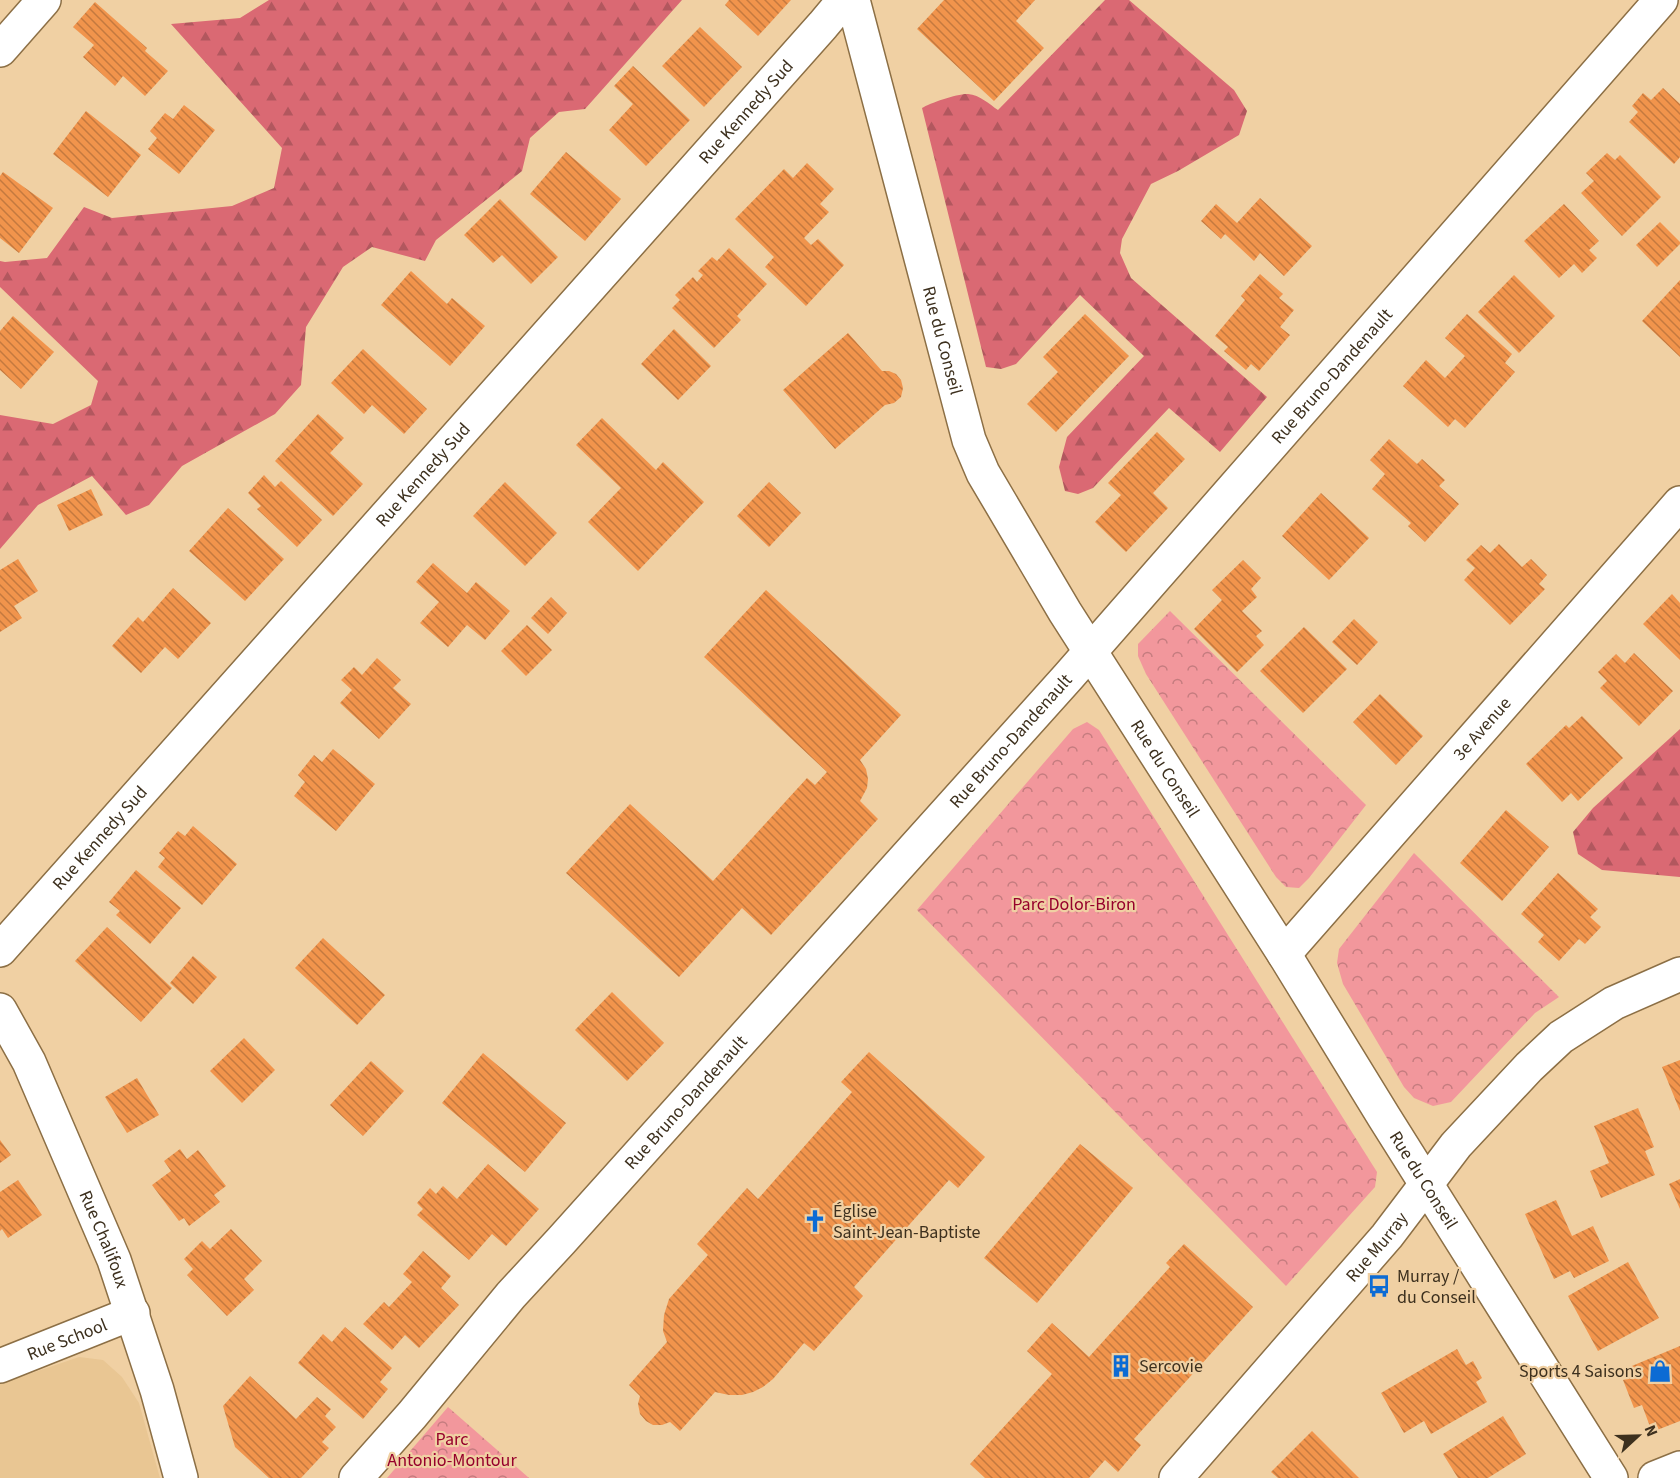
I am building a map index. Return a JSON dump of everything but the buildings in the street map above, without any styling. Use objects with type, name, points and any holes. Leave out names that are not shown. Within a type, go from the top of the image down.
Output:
[{"type":"street","points":[[0,50],[44,0]]},
{"type":"street","name":"Rue Kennedy Sud","points":[[0,950],[844,0]]},
{"type":"street","name":"Rue du Conseil","points":[[853,0],[969,440],[983,473],[1065,612],[1284,954],[1611,1478]]},
{"type":"street","name":"Rue Bruno-Dandenault","points":[[356,1478],[412,1415],[511,1295],[1090,651],[1661,0]]},
{"type":"street","name":"3e Avenue","points":[[1284,954],[1680,503]]},
{"type":"street","name":"Rue Murray","points":[[1176,1478],[1388,1236],[1456,1145],[1528,1067],[1562,1037],[1614,1003],[1680,974]]},
{"type":"street","name":"Rue Chalifoux","points":[[0,1010],[29,1062],[100,1225],[133,1313],[182,1478]]},
{"type":"street","name":"Rue School","points":[[0,1366],[133,1313]]},
{"type":"street","points":[[1655,1478],[1680,1468]]},
{"type":"shaded area","points":[[79,1357],[103,1360],[122,1377],[139,1403],[160,1478],[0,1478],[0,1384]]},
{"type":"green space","points":[[269,0],[682,0],[585,109],[559,112],[530,138],[522,171],[436,240],[425,261],[372,247],[343,267],[306,327],[301,385],[275,414],[182,466],[149,505],[126,515],[92,476],[38,505],[0,549],[0,415],[53,424],[91,405],[98,381],[0,287],[0,261],[47,258],[84,207],[112,218],[232,206],[274,188],[282,148],[171,24],[240,18]]},
{"type":"green space","points":[[1105,0],[1129,0],[1234,90],[1247,111],[1239,135],[1151,184],[1122,239],[1120,253],[1131,278],[1267,397],[1220,452],[1169,408],[1093,488],[1078,494],[1065,491],[1059,467],[1067,437],[1144,356],[1080,295],[1016,364],[1001,369],[986,367],[922,108],[958,95],[968,94],[980,98],[998,110]]},
{"type":"green space","points":[[1170,611],[1366,805],[1299,888],[1286,887],[1276,877],[1146,674],[1138,656],[1138,644]]},
{"type":"green space","name":"Parc Dolor-Biron","points":[[1087,722],[1099,730],[1377,1172],[1375,1187],[1286,1286],[917,910],[1073,729]]},
{"type":"green space","points":[[1680,729],[1680,877],[1602,870],[1578,854],[1573,832],[1593,808]]},
{"type":"green space","points":[[1414,853],[1559,997],[1535,1013],[1451,1102],[1433,1106],[1414,1098],[1404,1087],[1343,984],[1337,963],[1339,949]]},
{"type":"green space","name":"Parc Antonio-Montour","points":[[448,1407],[529,1478],[387,1478]]},
{"type":"place","name":"Église Saint-Jean-Baptiste","points":[[815,1221]]},
{"type":"place","name":"Murray / du Conseil","points":[[1379,1286]]},
{"type":"place","name":"Sercovie","points":[[1121,1366]]},
{"type":"place","name":"Sports 4 Saisons","points":[[1660,1371]]}]
